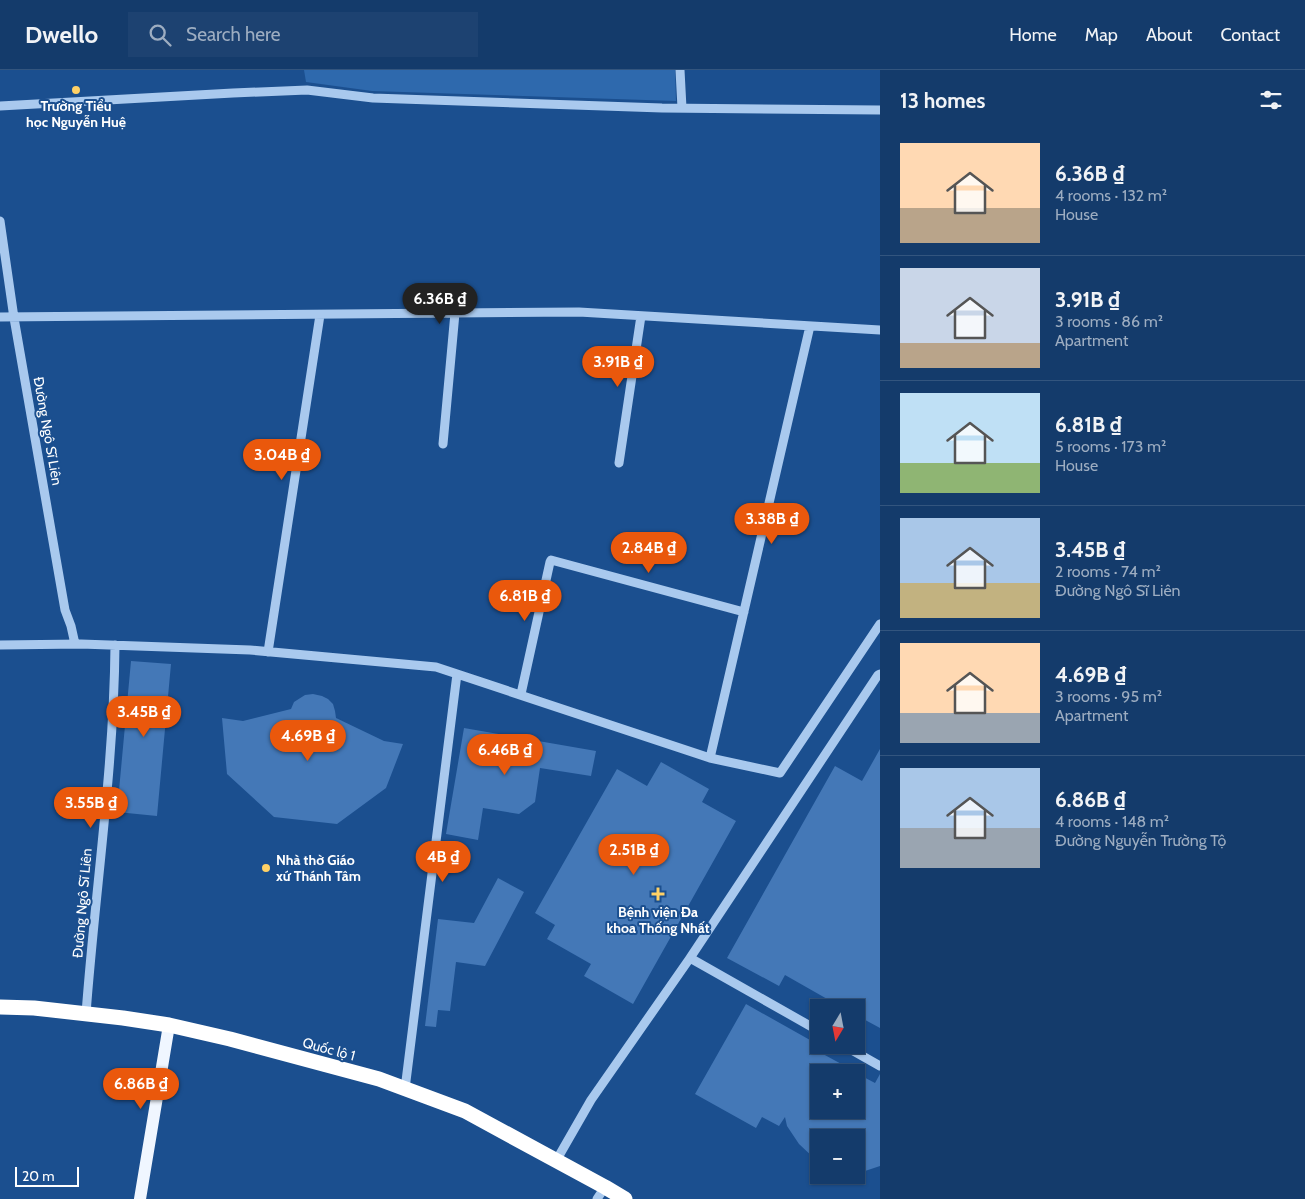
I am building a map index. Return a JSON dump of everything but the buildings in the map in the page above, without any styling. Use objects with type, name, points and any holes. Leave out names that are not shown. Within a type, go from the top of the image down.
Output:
[{"type":"highway","name":"Quốc lộ 1","points":[[0,1007],[34,1008],[169,1025],[239,1041],[379,1079],[465,1111],[556,1161],[601,1193],[625,1199]]},
{"type":"main road","points":[[140,1199],[169,1025]]},
{"type":"street","points":[[680,70],[682,108]]},
{"type":"street","points":[[0,106],[307,90],[372,98],[682,108],[880,110]]},
{"type":"street","name":"Đường Ngô Sĩ Liên","points":[[0,221],[14,318],[66,610],[75,644]]},
{"type":"street","points":[[0,317],[579,312],[880,330]]},
{"type":"street","points":[[443,444],[454,313]]},
{"type":"street","points":[[268,652],[320,315]]},
{"type":"street","points":[[619,463],[641,316]]},
{"type":"street","points":[[710,758],[810,326]]},
{"type":"street","points":[[521,694],[551,560],[744,612]]},
{"type":"street","points":[[0,645],[115,645],[268,652],[436,667],[710,758],[780,773],[880,624]]},
{"type":"street","name":"Đường Ngô Sĩ Liên","points":[[86,1014],[111,732],[115,645]]},
{"type":"street","points":[[404,1089],[457,674]]},
{"type":"street","points":[[556,1161],[591,1100],[690,958],[880,674]]},
{"type":"street","points":[[690,958],[810,1026]]},
{"type":"street","points":[[859,1054],[880,1066]]},
{"type":"shaded area","points":[[304,70],[675,70],[676,101],[372,91],[306,82]]},
{"type":"place","name":"Trường Tiểu học Nguyễn Huệ","points":[[76,90]]},
{"type":"place","name":"Nhà thờ Giáo xứ Thánh Tâm","points":[[266,868]]},
{"type":"place","name":"Bệnh viện Đa khoa Thống Nhất","points":[[658,894]]}]
